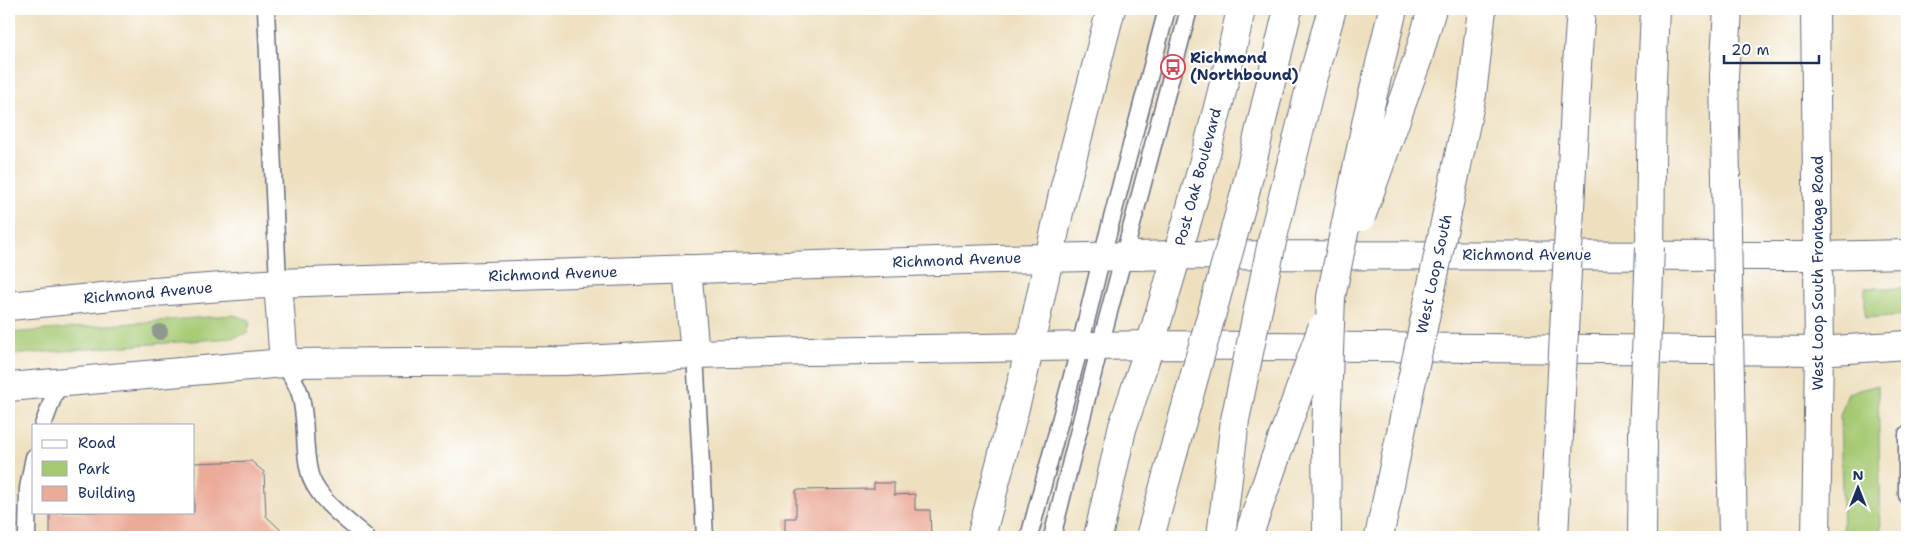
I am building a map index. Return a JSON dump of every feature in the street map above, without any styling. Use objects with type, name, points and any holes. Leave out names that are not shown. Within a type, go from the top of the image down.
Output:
[{"type":"main road","points":[[982,537],[1029,347],[1063,194],[1111,9]]},
{"type":"main road","name":"Post Oak Boulevard","points":[[1098,537],[1122,429],[1177,255],[1233,46],[1241,9]]},
{"type":"main road","points":[[1150,537],[1245,193],[1288,9]]},
{"type":"main road","points":[[1221,537],[1235,420],[1273,237],[1312,80],[1332,9]]},
{"type":"main road","points":[[1327,537],[1326,434],[1331,297],[1367,119],[1393,9]]},
{"type":"main road","points":[[1248,537],[1418,58],[1432,9]]},
{"type":"main road","name":"West Loop South","points":[[1379,537],[1472,94],[1482,9]]},
{"type":"main road","points":[[1554,537],[1581,9]]},
{"type":"main road","points":[[1642,537],[1642,436],[1650,247],[1655,9]]},
{"type":"main road","points":[[1728,9],[1724,76],[1733,537]]},
{"type":"main road","name":"West Loop South Frontage Road","points":[[1815,9],[1819,351],[1816,537]]},
{"type":"main road","name":"Richmond Avenue","points":[[9,306],[154,292],[278,284],[1113,256],[1818,256],[1907,254]]},
{"type":"main road","points":[[688,269],[695,354]]},
{"type":"main road","points":[[278,284],[284,363]]},
{"type":"main road","points":[[9,386],[284,363],[565,361],[695,354],[1150,345],[1819,351],[1907,345]]},
{"type":"lane","points":[[266,9],[278,284]]},
{"type":"lane","points":[[1052,537],[1090,346],[1113,256],[1167,9]]},
{"type":"lane","points":[[1113,256],[1189,9]]},
{"type":"lane","points":[[1029,537],[1090,346]]},
{"type":"lane","points":[[695,354],[705,537]]},
{"type":"lane","points":[[284,363],[300,393],[304,416],[307,459],[312,479],[327,503],[366,537]]},
{"type":"lane","points":[[43,424],[59,382]]},
{"type":"lane","points":[[1907,434],[1907,495]]},
{"type":"lane","points":[[27,537],[28,488],[32,467]]},
{"type":"green space","points":[[1865,288],[1907,288],[1907,315],[1865,318]]},
{"type":"green space","points":[[233,315],[250,320],[248,333],[231,338],[9,355],[9,333]]},
{"type":"green space","points":[[1878,385],[1881,537],[1843,537],[1840,416],[1848,393]]},
{"type":"building","points":[[1905,72],[1907,72],[1907,157],[1905,157]]},
{"type":"building","points":[[251,461],[264,472],[266,516],[288,537],[50,537],[50,514],[195,514],[195,463]]},
{"type":"building","points":[[874,483],[894,483],[894,495],[915,494],[915,510],[930,510],[931,537],[785,537],[785,518],[796,518],[796,490],[874,489]]},
{"type":"place","name":"Richmond (Northbound)","points":[[1173,67]]}]
